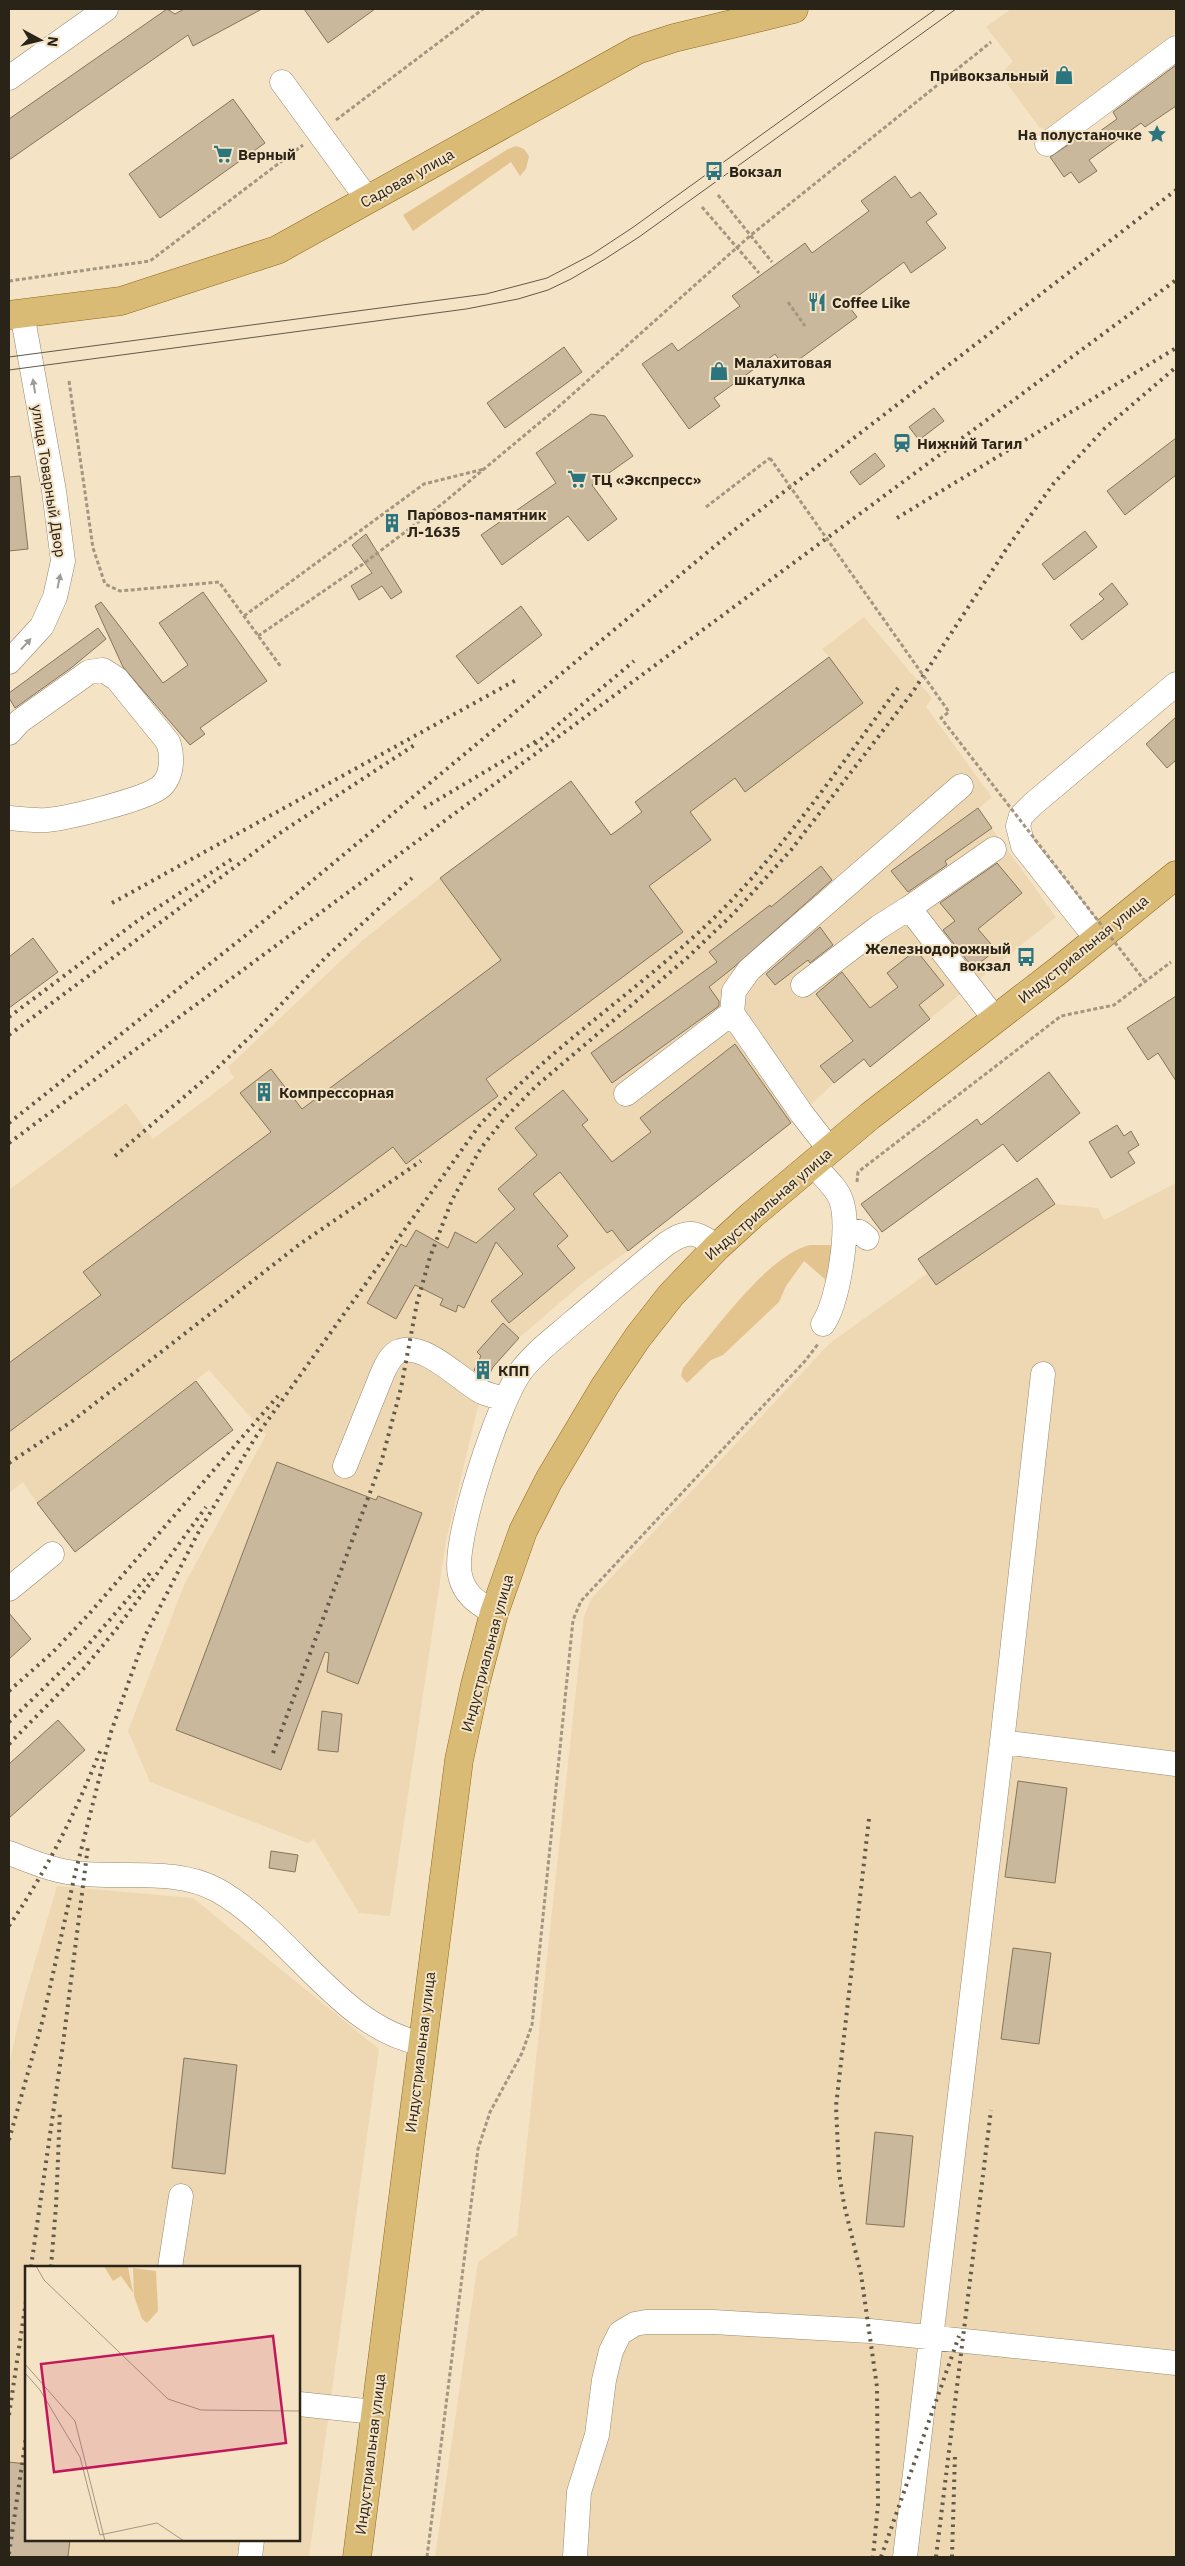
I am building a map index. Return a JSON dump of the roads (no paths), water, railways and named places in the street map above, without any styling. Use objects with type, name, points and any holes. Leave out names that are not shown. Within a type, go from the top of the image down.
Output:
[{"type":"main road","name":"Садовая улица","points":[[16,314],[121,301],[277,250],[638,50],[726,17],[794,9]]},
{"type":"main road","name":"Индустриальная улица","points":[[357,2557],[421,2042],[459,1760],[475,1685],[494,1613],[523,1531],[574,1436],[638,1338],[671,1295],[717,1247],[822,1157],[1176,875]]},
{"type":"street","points":[[9,78],[106,9]]},
{"type":"street","points":[[1047,144],[1176,48]]},
{"type":"street","points":[[282,82],[368,200]]},
{"type":"street","name":"улица Товарный Двор","points":[[9,662],[42,626],[55,597],[63,561],[54,491],[16,314]]},
{"type":"street","points":[[9,733],[20,721],[89,672],[103,670],[117,679],[168,742],[172,755],[167,777],[159,788],[113,806],[48,820],[9,818]]},
{"type":"street","points":[[1096,938],[1022,846],[1018,826],[1021,816],[1032,804],[1176,684]]},
{"type":"street","points":[[822,1332],[830,1314],[837,1285],[845,1229],[845,1212],[841,1198],[802,1114],[732,1013],[734,991],[749,970],[961,786]]},
{"type":"street","points":[[803,985],[879,927],[994,849]]},
{"type":"street","points":[[909,908],[995,1019]]},
{"type":"street","points":[[626,1094],[732,1013]]},
{"type":"street","points":[[845,1229],[860,1232],[867,1238]]},
{"type":"street","points":[[494,1613],[475,1601],[466,1591],[457,1562],[460,1542],[492,1432],[505,1399],[521,1371],[532,1357],[666,1244],[680,1235],[690,1232],[702,1236],[717,1247]]},
{"type":"street","points":[[345,1466],[388,1361],[400,1351],[409,1350],[435,1359],[483,1392],[505,1399]]},
{"type":"street","points":[[905,2557],[1002,1742],[1043,1374]]},
{"type":"street","points":[[9,1589],[52,1554]]},
{"type":"street","points":[[1002,1742],[1176,1764]]},
{"type":"street","points":[[9,1853],[67,1872],[188,1880],[215,1889],[266,1926],[336,1994],[372,2023],[390,2034],[421,2042]]},
{"type":"street","points":[[170,2266],[181,2196]]},
{"type":"street","points":[[575,2557],[579,2492],[597,2435],[604,2380],[611,2350],[620,2333],[635,2324],[646,2322],[713,2322],[930,2336],[1176,2363]]},
{"type":"street","points":[[300,2404],[374,2412]]},
{"type":"street","points":[[250,2557],[252,2541]]},
{"type":"tram line","points":[[9,357],[486,294],[547,278],[591,255],[632,228],[936,9]]},
{"type":"tram line","points":[[9,370],[466,309],[518,299],[548,290],[571,279],[639,237],[956,9]]},
{"type":"railway","points":[[9,1123],[265,920],[733,531],[1176,190]]},
{"type":"railway","points":[[9,1143],[1176,280]]},
{"type":"railway","points":[[897,518],[1176,348]]},
{"type":"railway","points":[[273,1753],[381,1463],[401,1388],[417,1303],[430,1257],[452,1200],[481,1148],[503,1120],[535,1087],[687,958],[734,913],[791,850],[912,693],[1007,548],[1054,483],[1105,428],[1175,368]]},
{"type":"railway","points":[[535,744],[634,661]]},
{"type":"railway","points":[[112,903],[516,680]]},
{"type":"railway","points":[[9,2140],[43,2019],[75,1874],[111,1732],[145,1636],[198,1533],[255,1438],[479,1126],[536,1069],[660,967],[719,913],[744,887],[790,832],[898,688]]},
{"type":"railway","points":[[424,808],[540,739]]},
{"type":"railway","points":[[9,1035],[283,831],[416,744]]},
{"type":"railway","points":[[9,1017],[140,919],[235,857]]},
{"type":"railway","points":[[115,1156],[212,1073],[253,1034],[327,956],[412,878]]},
{"type":"railway","points":[[9,1463],[71,1422],[300,1244],[421,1161]]},
{"type":"railway","points":[[9,1691],[53,1652],[89,1614],[278,1396]]},
{"type":"railway","points":[[9,1744],[86,1666],[118,1627],[206,1507]]},
{"type":"railway","points":[[9,1722],[87,1646],[151,1572]]},
{"type":"railway","points":[[9,1926],[36,1884],[60,1840],[101,1749]]},
{"type":"railway","points":[[869,1819],[836,2106],[839,2173],[844,2204],[861,2274],[877,2387],[878,2504],[873,2557]]},
{"type":"railway","points":[[31,2266],[63,2044],[88,1846]]},
{"type":"railway","points":[[936,2557],[991,2110]]},
{"type":"railway","points":[[51,2266],[60,2111]]},
{"type":"railway","points":[[9,2415],[25,2308]]},
{"type":"railway","points":[[881,2557],[959,2336]]},
{"type":"railway","points":[[9,2554],[25,2444]]},
{"type":"railway","points":[[952,2557],[955,2454]]},
{"type":"place","name":"Привокзальный","points":[[1064,75]]},
{"type":"place","name":"На полустаночке","points":[[1157,134]]},
{"type":"place","name":"Верный","points":[[223,154]]},
{"type":"place","name":"Вокзал","points":[[714,171]]},
{"type":"place","name":"Coffee Like","points":[[817,302]]},
{"type":"place","name":"Малахитовая шкатулка","points":[[719,371]]},
{"type":"place","name":"Нижний Тагил","points":[[902,443]]},
{"type":"place","name":"ТЦ «Экспресс»","points":[[577,479]]},
{"type":"place","name":"Паровоз-памятник Л-1635","points":[[392,523]]},
{"type":"place","name":"Железнодорожный вокзал","points":[[1026,957]]},
{"type":"place","name":"Компрессорная","points":[[264,1092]]},
{"type":"place","name":"КПП","points":[[483,1370]]}]
